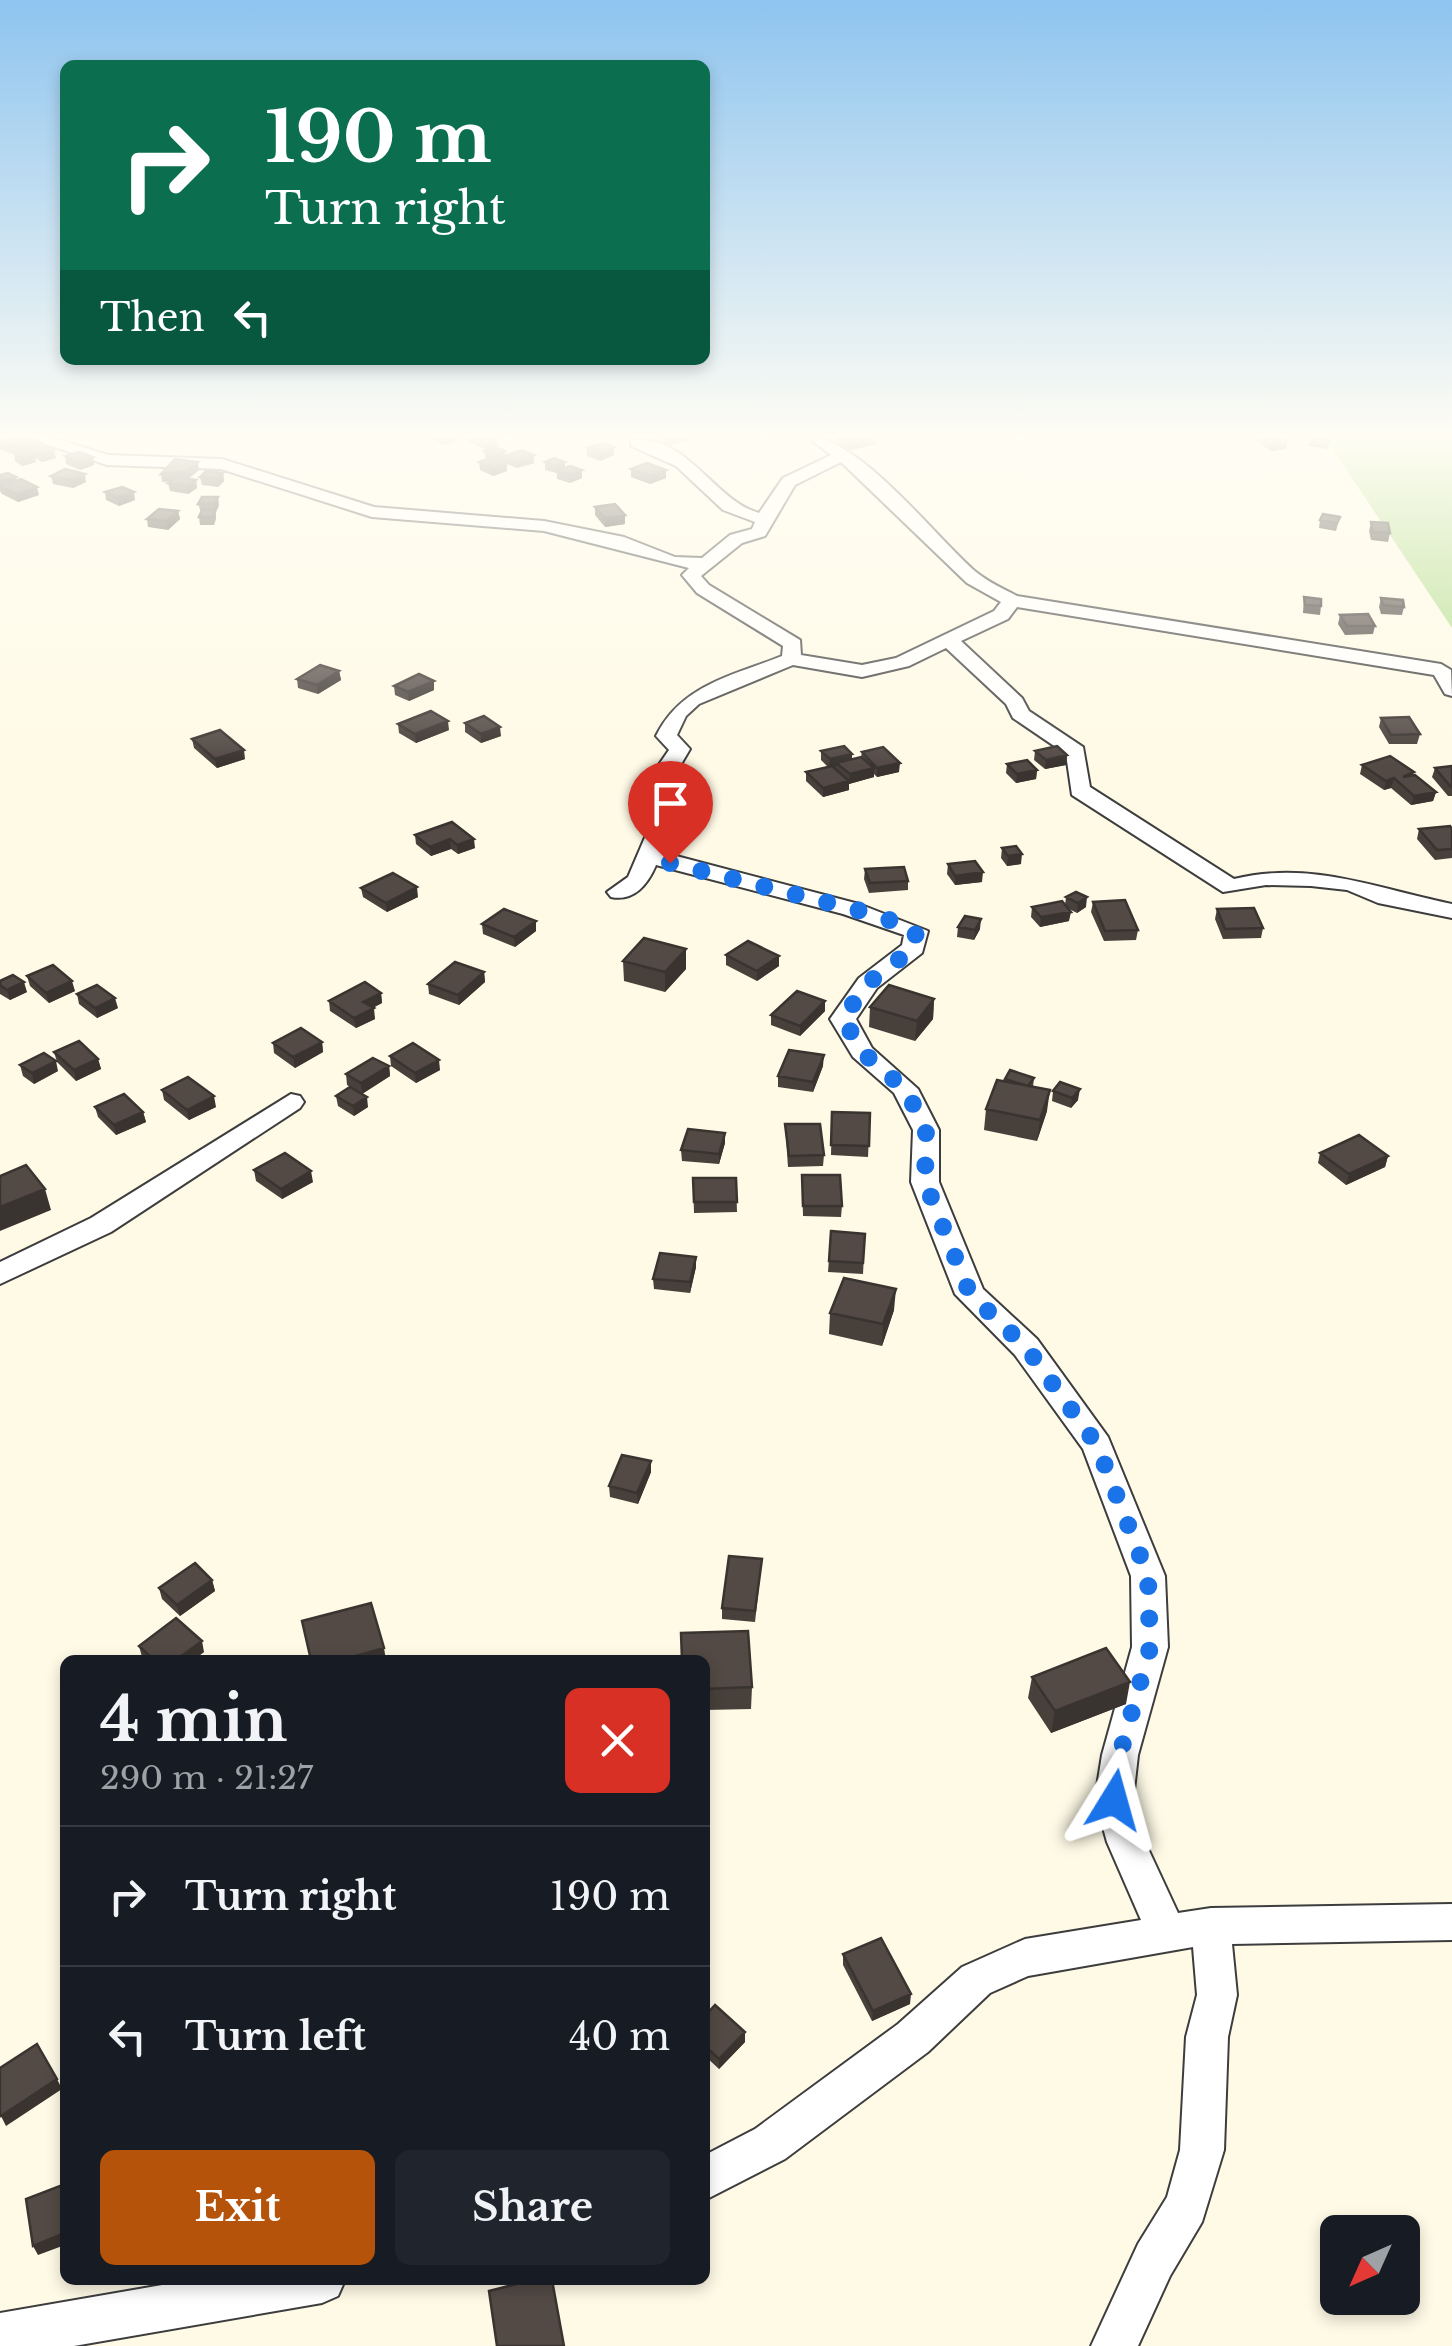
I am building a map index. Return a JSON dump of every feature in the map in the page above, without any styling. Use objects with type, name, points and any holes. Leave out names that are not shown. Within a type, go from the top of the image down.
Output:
[{"type":"street","points":[[630,545],[673,562],[704,565]]},
{"type":"street","points":[[728,545],[691,574],[703,589],[793,644],[791,659]]},
{"type":"street","points":[[941,545],[972,579],[1012,601],[1441,670],[1452,690]]},
{"type":"street","points":[[619,892],[638,881],[657,835],[682,816],[669,766],[680,749],[666,736],[678,713],[692,700],[791,659],[862,671],[902,662],[1001,615],[1012,601]]},
{"type":"street","points":[[948,640],[1015,702],[1020,714],[1076,751],[1080,790],[1232,887],[1266,878],[1311,878],[1352,884],[1386,898],[1452,911]]},
{"type":"street","points":[[649,856],[752,887],[877,915],[916,931],[914,948],[868,983],[843,1018],[862,1052],[906,1090],[926,1130],[925,1182],[970,1294],[1026,1347],[1097,1445],[1148,1576],[1150,1648],[1120,1754],[1114,1800],[1126,1842],[1167,1934]]},
{"type":"street","points":[[0,1274],[101,1226],[291,1102]]},
{"type":"street","points":[[710,2175],[770,2144],[913,2038],[976,1980],[1025,1958],[1211,1926],[1452,1922]]},
{"type":"street","points":[[1114,2346],[1186,2206],[1202,2150],[1206,2054],[1217,1995],[1211,1926]]},
{"type":"street","points":[[0,2336],[293,2285]]},
{"type":"green space","points":[[1397,545],[1452,545],[1452,628]]},
{"type":"building","points":[[1304,597],[1321,599],[1321,606],[1305,605]]},
{"type":"building","points":[[1381,598],[1403,600],[1404,607],[1383,605]]},
{"type":"building","points":[[1368,614],[1375,626],[1347,626],[1340,615]]},
{"type":"building","points":[[320,665],[339,671],[317,685],[297,679]]},
{"type":"building","points":[[419,674],[434,681],[408,692],[394,686]]},
{"type":"building","points":[[431,711],[448,721],[415,734],[398,724]]},
{"type":"building","points":[[484,716],[500,727],[481,734],[465,723]]},
{"type":"building","points":[[1409,717],[1420,734],[1391,735],[1381,718]]},
{"type":"building","points":[[220,730],[244,750],[215,759],[192,739]]},
{"type":"building","points":[[844,746],[852,754],[830,759],[821,751]]},
{"type":"building","points":[[1057,746],[1067,755],[1046,760],[1035,751]]},
{"type":"building","points":[[883,747],[900,763],[877,768],[862,752]]},
{"type":"building","points":[[1390,756],[1414,772],[1403,777],[1415,775],[1436,792],[1414,796],[1394,778],[1386,781],[1362,765]]},
{"type":"building","points":[[861,757],[874,768],[850,774],[836,763]]},
{"type":"building","points":[[1027,760],[1037,770],[1017,774],[1007,764]]},
{"type":"building","points":[[832,766],[849,781],[823,788],[806,772]]},
{"type":"building","points":[[1452,766],[1452,787],[1451,787],[1435,768]]},
{"type":"building","points":[[452,822],[474,839],[457,845],[450,839],[430,847],[415,835]]},
{"type":"building","points":[[1450,826],[1452,849],[1437,850],[1419,829]]},
{"type":"building","points":[[1016,846],[1022,854],[1008,856],[1002,848]]},
{"type":"building","points":[[975,861],[983,872],[955,876],[948,864]]},
{"type":"building","points":[[904,867],[908,881],[870,883],[865,869]]},
{"type":"building","points":[[393,873],[417,887],[386,903],[361,888]]},
{"type":"building","points":[[1076,892],[1087,897],[1078,903],[1066,897]]},
{"type":"building","points":[[1125,900],[1138,930],[1105,931],[1093,902]]},
{"type":"building","points":[[1062,901],[1071,912],[1041,917],[1032,907]]},
{"type":"building","points":[[1254,908],[1263,928],[1225,929],[1217,909]]},
{"type":"building","points":[[504,909],[536,921],[514,937],[482,924]]},
{"type":"building","points":[[965,916],[981,919],[975,930],[958,927]]},
{"type":"building","points":[[644,938],[686,949],[665,972],[623,961]]},
{"type":"building","points":[[748,941],[779,956],[757,971],[726,955]]},
{"type":"building","points":[[455,962],[484,972],[458,995],[428,984]]},
{"type":"building","points":[[53,965],[72,981],[46,993],[27,976]]},
{"type":"building","points":[[13,975],[24,982],[7,990],[0,985],[0,981]]},
{"type":"building","points":[[365,982],[381,993],[363,1002],[374,1008],[354,1018],[329,1001]]},
{"type":"building","points":[[97,985],[115,998],[95,1008],[77,994]]},
{"type":"building","points":[[889,985],[934,999],[917,1021],[870,1007]]},
{"type":"building","points":[[797,991],[825,1001],[800,1026],[771,1015]]},
{"type":"building","points":[[301,1028],[322,1042],[293,1057],[273,1043]]},
{"type":"building","points":[[79,1041],[98,1059],[74,1070],[54,1052]]},
{"type":"building","points":[[413,1043],[439,1060],[415,1073],[390,1056]]},
{"type":"building","points":[[789,1050],[824,1055],[813,1082],[778,1076]]},
{"type":"building","points":[[44,1053],[56,1061],[32,1073],[20,1065]]},
{"type":"building","points":[[373,1058],[389,1066],[361,1083],[346,1074]]},
{"type":"building","points":[[1010,1070],[1034,1078],[1028,1086],[1005,1079]]},
{"type":"building","points":[[188,1077],[214,1096],[187,1110],[162,1090]]},
{"type":"building","points":[[997,1080],[1050,1090],[1040,1120],[986,1109]]},
{"type":"building","points":[[1060,1082],[1080,1089],[1072,1098],[1053,1091]]},
{"type":"building","points":[[350,1087],[367,1097],[353,1106],[336,1096]]},
{"type":"building","points":[[124,1094],[143,1112],[114,1125],[95,1107]]},
{"type":"building","points":[[832,1112],[870,1113],[869,1146],[831,1145]]},
{"type":"building","points":[[785,1124],[820,1124],[824,1155],[789,1156]]},
{"type":"building","points":[[688,1129],[725,1133],[719,1154],[681,1150]]},
{"type":"building","points":[[1359,1135],[1388,1156],[1349,1174],[1320,1153]]},
{"type":"building","points":[[285,1153],[311,1171],[281,1189],[254,1170]]},
{"type":"building","points":[[26,1165],[45,1189],[0,1207],[0,1176]]},
{"type":"building","points":[[802,1175],[840,1175],[842,1206],[803,1206]]},
{"type":"building","points":[[693,1178],[736,1178],[737,1202],[694,1202]]},
{"type":"building","points":[[831,1231],[865,1234],[863,1263],[829,1261]]},
{"type":"building","points":[[660,1253],[696,1257],[690,1282],[653,1279]]},
{"type":"building","points":[[844,1278],[896,1289],[883,1324],[830,1313]]},
{"type":"building","points":[[622,1455],[651,1461],[637,1493],[609,1486]]},
{"type":"building","points":[[729,1556],[762,1559],[755,1611],[722,1608]]},
{"type":"building","points":[[195,1563],[212,1580],[177,1605],[159,1588]]},
{"type":"building","points":[[371,1603],[384,1648],[359,1655],[310,1655],[302,1621]]},
{"type":"building","points":[[176,1618],[202,1641],[183,1655],[149,1655],[139,1646]]},
{"type":"building","points":[[748,1631],[752,1687],[710,1689],[710,1655],[682,1655],[681,1633]]},
{"type":"building","points":[[1106,1648],[1130,1682],[1055,1711],[1032,1677]]},
{"type":"building","points":[[881,1938],[911,1994],[873,2011],[843,1954]]},
{"type":"building","points":[[715,2005],[745,2032],[719,2059],[710,2051],[710,2010]]},
{"type":"building","points":[[37,2044],[57,2079],[1,2116],[0,2068]]},
{"type":"building","points":[[60,2186],[60,2235],[33,2246],[26,2199]]},
{"type":"building","points":[[512,2285],[553,2285],[564,2346],[497,2346],[489,2291]]},
{"type":"route","points":[[670,863],[752,887],[877,915],[916,931],[914,948],[868,983],[843,1018],[862,1052],[906,1090],[926,1130],[925,1182],[970,1294],[1026,1347],[1097,1445],[1148,1576],[1150,1648],[1120,1754],[1114,1800]]}]
